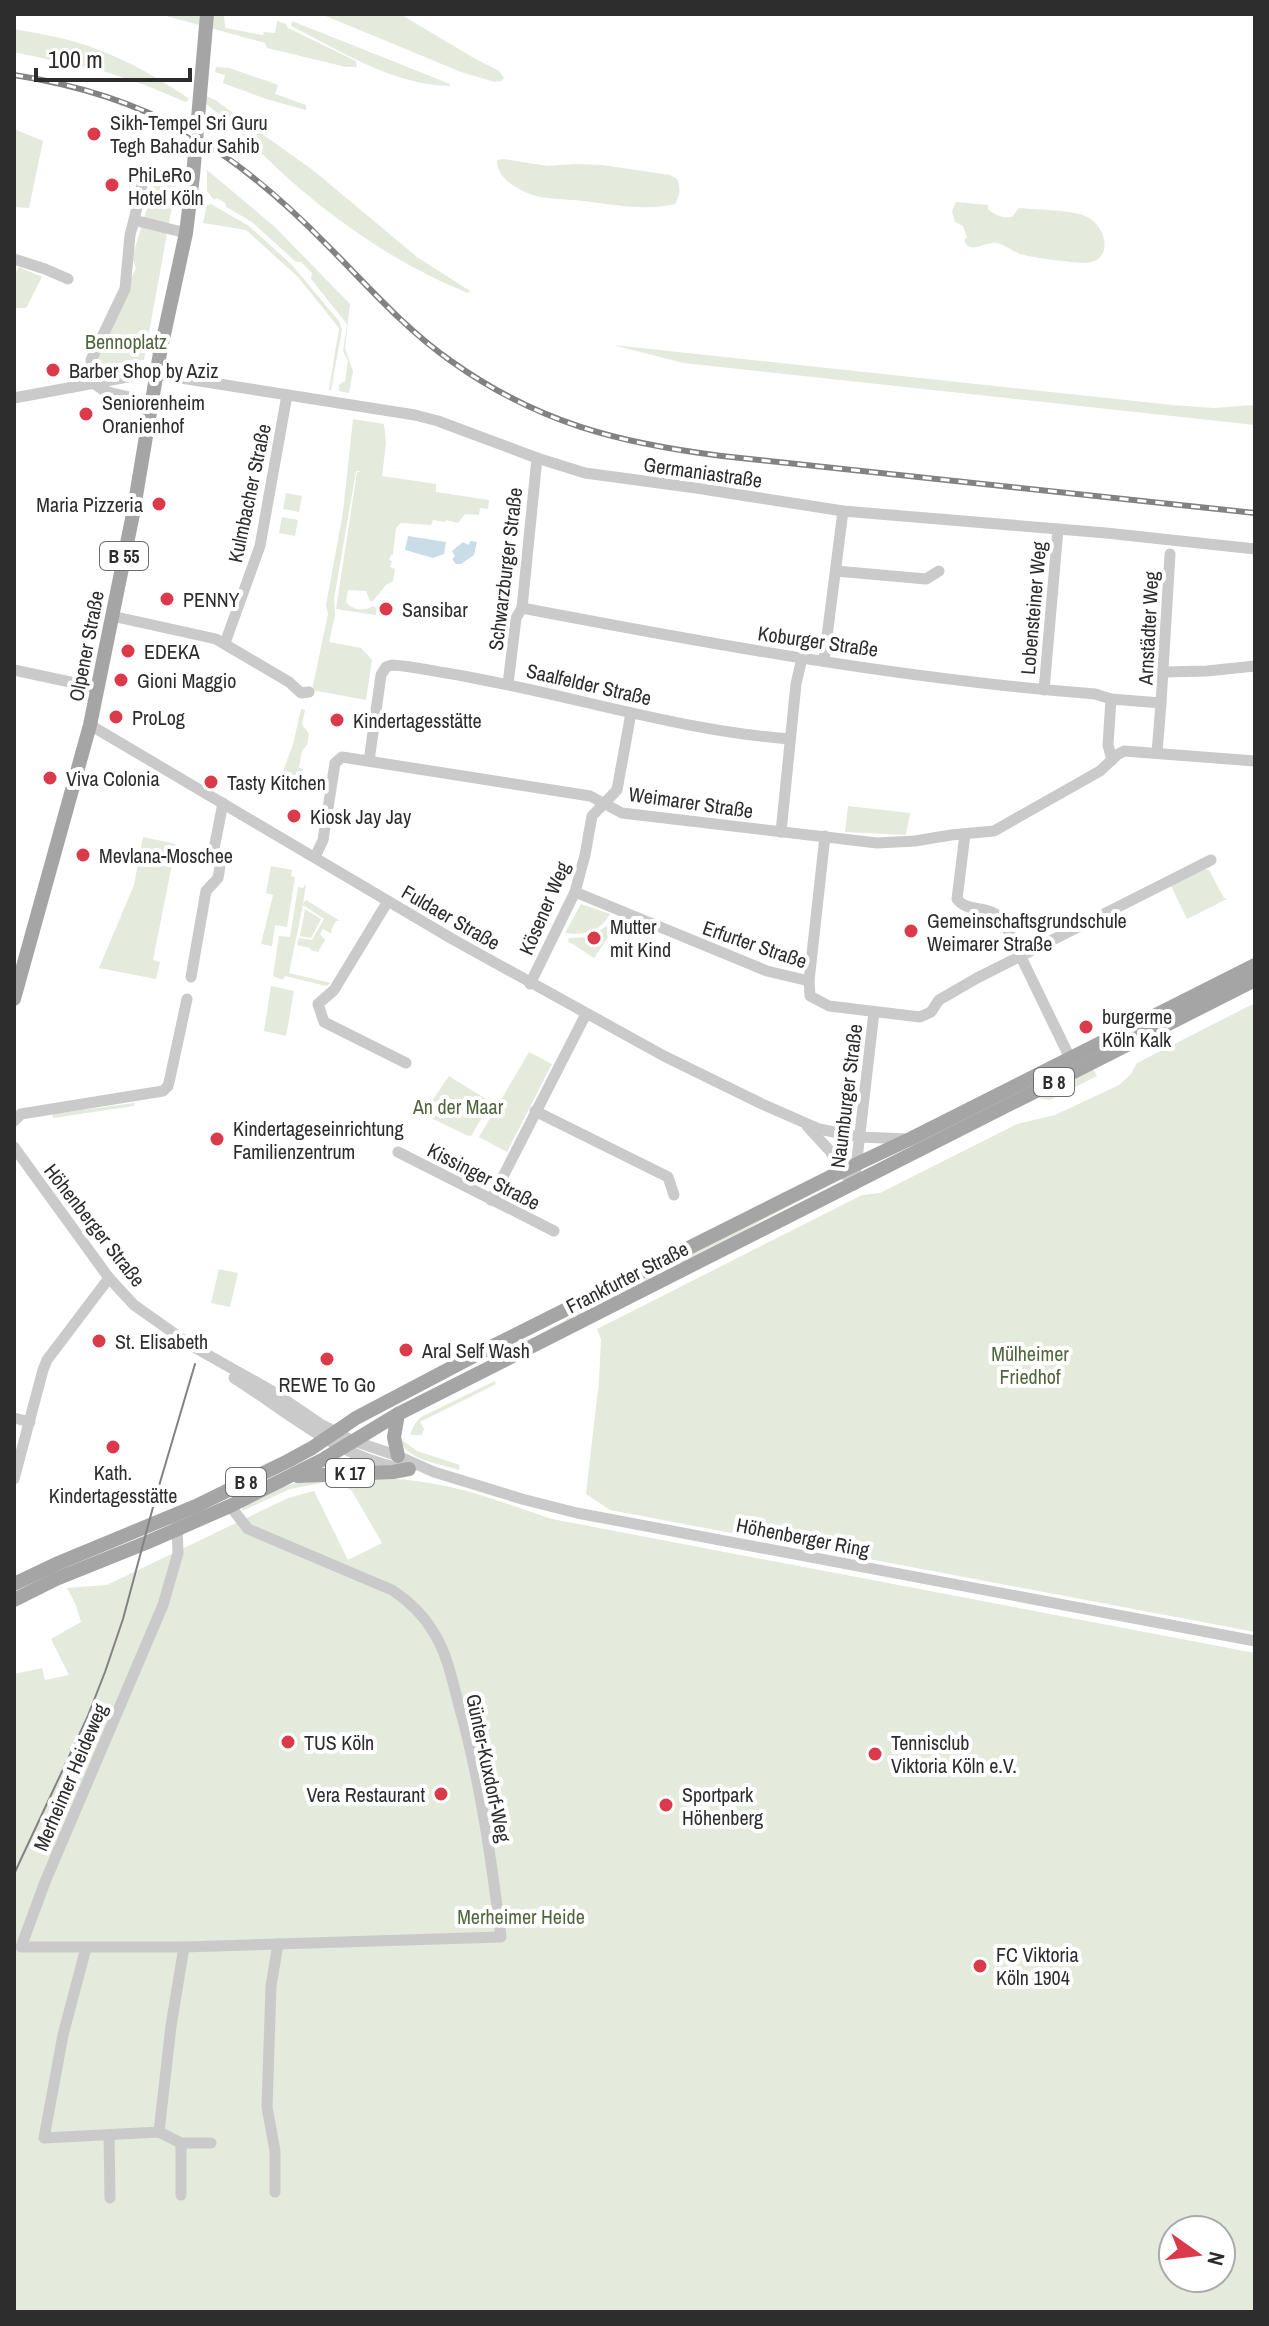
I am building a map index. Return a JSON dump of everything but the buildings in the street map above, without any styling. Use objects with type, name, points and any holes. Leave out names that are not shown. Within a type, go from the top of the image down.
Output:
[{"type":"main road","name":"Olpener Straße","points":[[14,999],[90,725],[133,514],[186,233],[207,14]]},
{"type":"main road","name":"Frankfurter Straße","points":[[16,1579],[130,1534],[301,1455],[356,1418],[489,1348],[1255,965]]},
{"type":"main road","name":"Frankfurter Straße","points":[[14,1600],[73,1571],[230,1506],[290,1476],[398,1414],[1255,980]]},
{"type":"main road","points":[[489,1348],[496,1365]]},
{"type":"main road","points":[[398,1414],[394,1437],[398,1456]]},
{"type":"main road","name":"K 17","points":[[290,1476],[409,1469]]},
{"type":"street","points":[[148,423],[147,411],[139,400],[104,391],[93,383],[91,360],[125,289],[130,235],[144,176],[193,176]]},
{"type":"street","points":[[134,220],[186,233]]},
{"type":"street","points":[[14,259],[68,279]]},
{"type":"street","name":"Germaniastraße","points":[[14,397],[145,373],[157,374],[415,415],[585,473],[843,511],[1255,549]]},
{"type":"street","name":"Kulmbacher Straße","points":[[225,643],[260,546],[287,395]]},
{"type":"street","name":"Schwarzburger Straße","points":[[508,684],[516,618],[522,608],[537,458]]},
{"type":"street","points":[[824,660],[843,511]]},
{"type":"street","name":"Lobensteiner Weg","points":[[1044,690],[1058,529]]},
{"type":"street","name":"Arnstädter Weg","points":[[1157,753],[1170,554]]},
{"type":"street","points":[[836,571],[926,579],[939,571]]},
{"type":"street","name":"Koburger Straße","points":[[522,608],[802,658],[931,677],[1161,703]]},
{"type":"street","points":[[112,616],[213,638],[289,682],[301,693],[309,692]]},
{"type":"street","points":[[781,832],[796,684],[802,658]]},
{"type":"street","name":"Saalfelder Straße","points":[[369,761],[382,671],[395,665],[508,684],[673,723],[790,739]]},
{"type":"street","points":[[1163,672],[1255,666]]},
{"type":"street","points":[[14,670],[98,688]]},
{"type":"street","points":[[1111,699],[1108,745],[1112,760],[1124,751],[1255,761]]},
{"type":"street","name":"Kösener Weg","points":[[530,984],[575,892],[592,816],[617,790],[631,713]]},
{"type":"street","name":"Fuldaer Straße","points":[[90,725],[530,984],[702,1075],[803,1123],[832,1132],[859,1137],[912,1138]]},
{"type":"street","name":"Weimarer Straße","points":[[315,857],[323,840],[336,761],[342,757],[590,796],[622,813],[877,843],[994,831],[1060,796],[1112,760]]},
{"type":"street","points":[[191,977],[206,891],[218,878],[220,866],[214,849],[223,803]]},
{"type":"street","points":[[965,834],[957,899],[963,906],[998,914],[1070,1058]]},
{"type":"street","points":[[809,981],[825,836]]},
{"type":"street","name":"Erfurter Straße","points":[[575,892],[768,972],[809,981],[810,996],[829,1006],[920,1017],[931,1012],[939,1000],[1211,860]]},
{"type":"street","points":[[388,901],[334,990],[318,1004],[324,1022],[406,1063]]},
{"type":"street","points":[[14,1121],[21,1114],[163,1091],[168,1086],[187,999]]},
{"type":"street","name":"Naumburger Straße","points":[[854,1185],[874,1012]]},
{"type":"street","points":[[491,1200],[586,1014]]},
{"type":"street","points":[[535,1111],[668,1177],[674,1195]]},
{"type":"street","name":"Fuldaer Straße","points":[[803,1123],[824,1143],[854,1185]]},
{"type":"street","name":"Höhenberger Straße","points":[[14,1147],[109,1278],[134,1305],[192,1346],[205,1359],[346,1444]]},
{"type":"street","name":"Kissinger Straße","points":[[398,1152],[554,1231]]},
{"type":"street","points":[[14,1479],[47,1360],[109,1278]]},
{"type":"street","points":[[14,1418],[30,1422]]},
{"type":"street","name":"Höhenberger Ring","points":[[346,1444],[398,1456],[434,1472],[577,1513],[1255,1641]]},
{"type":"street","name":"K 17","points":[[346,1444],[370,1461],[434,1472]]},
{"type":"street","name":"Günter-Kuxdorf-Weg","points":[[230,1506],[248,1529],[392,1590],[424,1618],[435,1635],[445,1656],[475,1767],[501,1937],[278,1944]]},
{"type":"street","name":"Merheimer Heideweg","points":[[171,1516],[171,1532],[178,1553],[163,1605],[45,1882],[21,1947],[278,1944]]},
{"type":"street","points":[[275,2192],[275,2151],[267,2107],[271,1986],[278,1944]]},
{"type":"street","points":[[159,2132],[184,1947]]},
{"type":"street","points":[[86,1948],[63,2035],[44,2138],[159,2132],[181,2143],[211,2143]]},
{"type":"street","points":[[109,2135],[110,2198]]},
{"type":"street","points":[[181,2143],[181,2195]]},
{"type":"green space","points":[[167,14],[224,14],[225,28],[263,35],[264,32],[275,33],[277,21],[356,61],[357,67],[267,48],[265,43]]},
{"type":"green space","points":[[321,14],[400,14],[499,71],[504,78],[495,82],[461,72]]},
{"type":"green space","points":[[292,21],[450,86],[408,80],[368,65],[291,26]]},
{"type":"green space","points":[[14,29],[68,40],[111,55],[156,78],[188,98],[188,101],[106,72],[14,52]]},
{"type":"green space","points":[[216,67],[229,68],[276,84],[275,94],[306,105],[306,110],[223,83],[225,75],[215,72]]},
{"type":"green space","points":[[206,96],[314,171],[417,257],[470,291],[468,293],[420,271],[332,214],[204,102]]},
{"type":"green space","points":[[14,129],[43,141],[29,208],[14,207]]},
{"type":"green space","points":[[497,160],[548,166],[602,165],[670,175],[677,179],[679,195],[675,204],[650,207],[541,197],[518,189],[503,177]]},
{"type":"green space","points":[[207,170],[275,227],[350,304],[345,348],[353,371],[349,393],[339,391],[339,385],[345,381],[348,361],[343,351],[347,324],[301,262],[296,262],[252,222],[217,198],[214,200],[207,191]]},
{"type":"green space","name":"Bennoplatz","points":[[156,179],[177,179],[144,360],[96,366],[98,352],[136,268],[132,258]]},
{"type":"green space","points":[[956,202],[988,205],[988,209],[1005,217],[1012,217],[1019,208],[1082,215],[1101,230],[1105,245],[1103,252],[1092,262],[1082,263],[1020,254],[997,243],[970,247],[964,240],[967,237],[963,226],[955,222],[952,211]]},
{"type":"green space","points":[[211,204],[249,226],[291,264],[339,321],[342,330],[331,390],[339,328],[298,277],[246,230],[203,223],[207,205]]},
{"type":"green space","points":[[19,267],[42,277],[26,308],[14,308],[14,276]]},
{"type":"green space","points":[[613,345],[1172,405],[1214,408],[1255,405],[1255,425],[683,363]]},
{"type":"green space","points":[[353,419],[384,424],[386,443],[382,476],[436,484],[436,492],[489,500],[488,509],[480,508],[479,515],[465,514],[458,523],[433,520],[431,525],[401,523],[396,528],[393,555],[389,560],[392,561],[390,567],[395,569],[393,581],[373,601],[370,601],[366,591],[348,590],[346,602],[349,605],[362,609],[373,606],[377,608],[376,615],[336,609],[357,472],[363,472],[356,471],[329,642],[361,648],[372,660],[366,700],[312,690],[328,614],[326,605],[343,512]]},
{"type":"green space","points":[[286,493],[302,496],[299,512],[283,509]]},
{"type":"green space","points":[[282,517],[298,520],[295,536],[279,533]]},
{"type":"green space","points":[[301,709],[305,710],[302,724],[309,734],[299,767],[295,766],[303,769],[302,777],[282,774]]},
{"type":"green space","points":[[848,806],[910,813],[906,835],[845,832]]},
{"type":"green space","points":[[143,837],[176,844],[153,960],[160,962],[156,979],[99,968],[134,885]]},
{"type":"green space","points":[[271,866],[292,870],[291,876],[295,877],[287,927],[275,925],[272,946],[261,944],[273,895],[266,893]]},
{"type":"green space","points":[[1205,869],[1209,870],[1227,899],[1187,919],[1171,886]]},
{"type":"green space","points":[[306,884],[303,904],[306,900],[340,921],[336,921],[332,934],[323,929],[320,934],[325,940],[318,952],[297,945],[299,938],[312,940],[324,919],[303,905],[289,973],[331,983],[326,986],[273,976],[279,936],[290,937],[298,887],[303,888]]},
{"type":"green space","points":[[581,904],[610,914],[602,925],[591,931],[565,933]]},
{"type":"green space","points":[[305,909],[321,919],[311,938],[300,936]]},
{"type":"green space","points":[[614,921],[611,933],[594,958],[568,941],[569,938],[590,937]]},
{"type":"green space","points":[[271,986],[294,991],[286,1036],[264,1031]]},
{"type":"green space","name":"Mülheimer Friedhof","points":[[1255,1003],[1255,1632],[610,1510],[586,1494],[599,1381],[601,1339],[597,1329],[862,1195],[880,1193],[1017,1124],[1055,1115],[1119,1085],[1137,1063]]},
{"type":"green space","points":[[529,1052],[552,1064],[507,1152],[479,1137]]},
{"type":"green space","points":[[1093,1069],[1097,1076],[1050,1100],[1037,1098]]},
{"type":"green space","name":"An der Maar","points":[[449,1076],[491,1102],[471,1136],[423,1114]]},
{"type":"green space","points":[[134,1103],[134,1106],[53,1118],[52,1114]]},
{"type":"green space","points":[[841,1179],[723,1244],[517,1346],[566,1320],[581,1308]]},
{"type":"green space","points":[[219,1269],[238,1273],[230,1307],[211,1303]]},
{"type":"green space","points":[[495,1381],[496,1384],[420,1422],[424,1429],[422,1435],[410,1435],[421,1417]]},
{"type":"green space","points":[[399,1438],[417,1451],[460,1465],[459,1470],[416,1456]]},
{"type":"green space","name":"Merheimer Heide","points":[[341,1476],[428,1483],[482,1496],[552,1519],[1255,1653],[1255,2312],[14,2312],[14,1674],[42,1668],[45,1680],[69,1675],[51,1639],[81,1622],[67,1588],[107,1585],[288,1498],[314,1491],[348,1560],[382,1543],[352,1491],[341,1484]]},
{"type":"green space","points":[[305,1480],[332,1481],[290,1489],[242,1511],[243,1505],[276,1489]]},
{"type":"water","points":[[408,536],[446,542],[444,554],[433,558],[405,550]]},
{"type":"water","points":[[470,541],[477,542],[474,555],[456,564],[452,551],[463,542],[469,545]]},
{"type":"tram line","points":[[14,1874],[87,1718],[105,1672],[123,1619],[195,1364]]},
{"type":"railway","points":[[14,75],[63,84],[148,112],[222,154],[292,211],[387,306],[451,361],[516,400],[580,427],[648,444],[722,456],[1255,513]]},
{"type":"place","name":"Sikh-Tempel Sri Guru Tegh Bahadur Sahib","points":[[94,134]]},
{"type":"place","name":"PhiLeRo Hotel Köln","points":[[112,185]]},
{"type":"place","name":"Barber Shop by Aziz","points":[[53,370]]},
{"type":"place","name":"Seniorenheim Oranienhof","points":[[86,414]]},
{"type":"place","name":"Maria Pizzeria","points":[[159,504]]},
{"type":"place","name":"PENNY","points":[[167,599]]},
{"type":"place","name":"Sansibar","points":[[386,609]]},
{"type":"place","name":"EDEKA","points":[[128,651]]},
{"type":"place","name":"Gioni Maggio","points":[[121,680]]},
{"type":"place","name":"ProLog","points":[[116,717]]},
{"type":"place","name":"Kindertagesstätte","points":[[337,720]]},
{"type":"place","name":"Viva Colonia","points":[[50,778]]},
{"type":"place","name":"Tasty Kitchen","points":[[211,782]]},
{"type":"place","name":"Kiosk Jay Jay","points":[[294,816]]},
{"type":"place","name":"Mevlana-Moschee","points":[[83,855]]},
{"type":"place","name":"Gemeinschaftsgrundschule Weimarer Straße","points":[[911,931]]},
{"type":"place","name":"Mutter mit Kind","points":[[594,938]]},
{"type":"place","name":"burgerme Köln Kalk","points":[[1086,1027]]},
{"type":"place","name":"Kindertageseinrichtung Familienzentrum","points":[[217,1139]]},
{"type":"place","name":"St. Elisabeth","points":[[99,1341]]},
{"type":"place","name":"Aral Self Wash","points":[[406,1350]]},
{"type":"place","name":"REWE To Go","points":[[327,1359]]},
{"type":"place","name":"Kath. Kindertagesstätte","points":[[113,1447]]},
{"type":"place","name":"TUS Köln","points":[[288,1742]]},
{"type":"place","name":"Tennisclub Viktoria Köln e.V.","points":[[875,1754]]},
{"type":"place","name":"Vera Restaurant","points":[[441,1794]]},
{"type":"place","name":"Sportpark Höhenberg","points":[[666,1805]]},
{"type":"place","name":"FC Viktoria Köln 1904","points":[[980,1966]]}]
